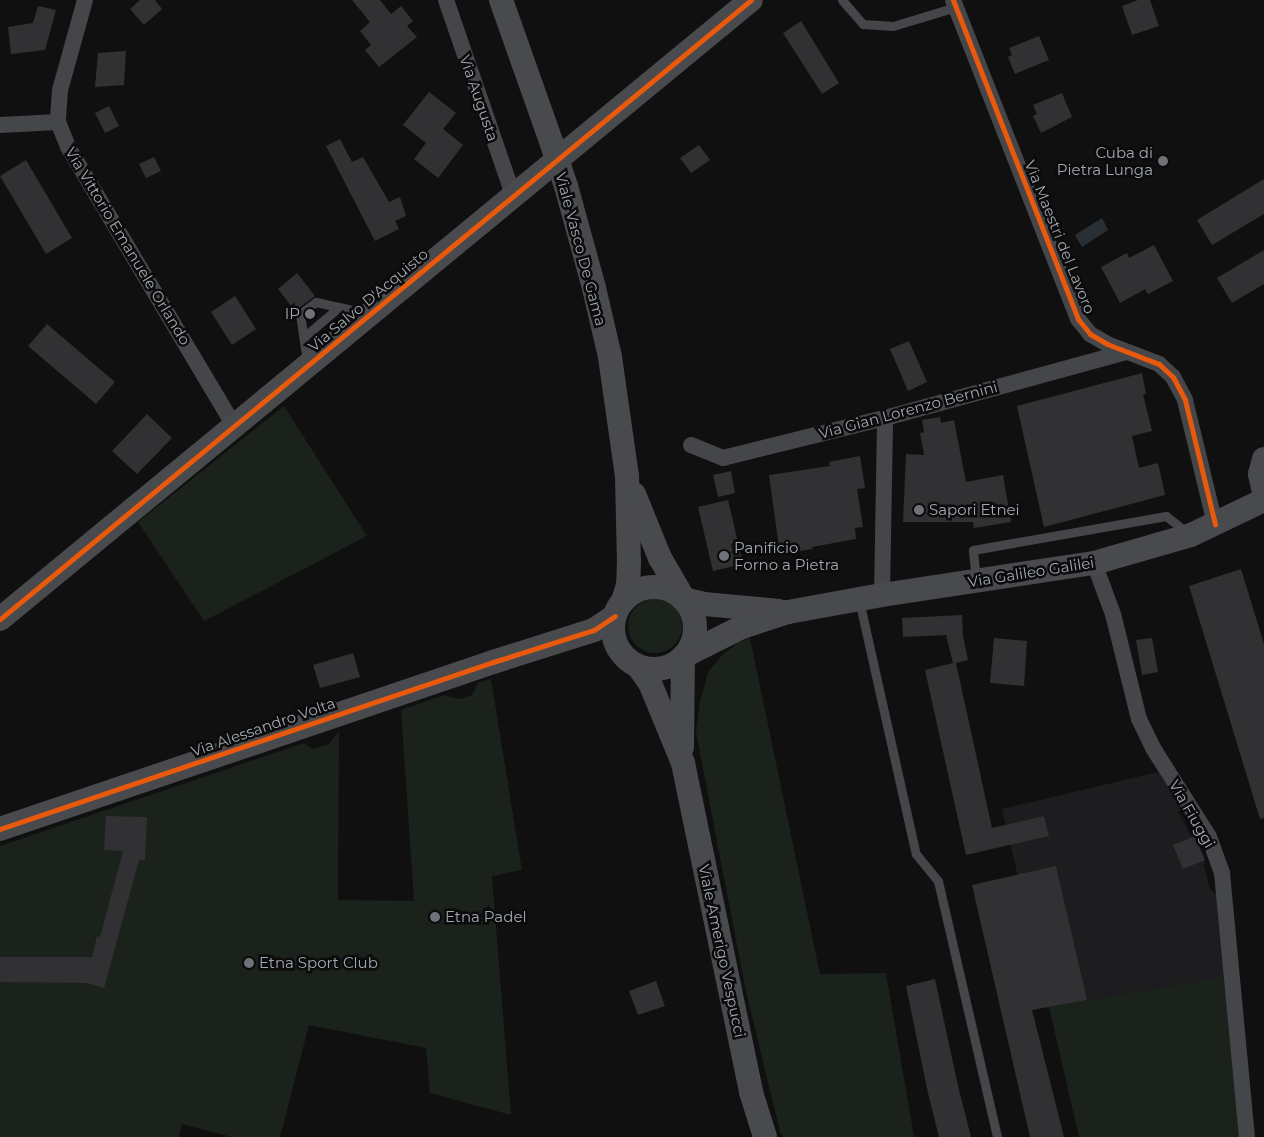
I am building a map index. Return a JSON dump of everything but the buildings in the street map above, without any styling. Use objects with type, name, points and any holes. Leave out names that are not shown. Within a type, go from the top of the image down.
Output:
[{"type":"street","name":"Via Vittorio Emanuele Orlando","points":[[86,0],[60,90],[58,122],[68,147],[234,425]]},
{"type":"street","name":"Via Augusta","points":[[446,0],[513,195]]},
{"type":"street","name":"Viale Vasco De Gama","points":[[501,0],[566,186],[594,288],[610,357],[627,476]]},
{"type":"street","name":"Via Salvo D'Acquisto","points":[[0,619],[751,0]]},
{"type":"street","name":"Via Maestri del Lavoro","points":[[955,4],[1078,319],[1090,334],[1107,344],[1160,364],[1173,377],[1185,400],[1215,524]]},
{"type":"street","points":[[0,125],[58,122]]},
{"type":"street","name":"Via Gian Lorenzo Bernini","points":[[691,445],[724,458],[885,418],[1126,352]]},
{"type":"street","points":[[882,595],[885,418]]},
{"type":"street","points":[[1264,459],[1260,474],[1264,492]]},
{"type":"street","points":[[627,476],[660,558],[693,614],[696,624],[692,646],[685,656],[683,763]]},
{"type":"street","points":[[627,476],[630,561],[628,585],[619,609],[614,637],[650,683],[683,763]]},
{"type":"street","name":"Via Galileo Galilei","points":[[788,612],[882,595],[1094,563],[1191,535],[1264,500]]},
{"type":"street","name":"Via Fiuggi","points":[[1094,563],[1113,614],[1139,719],[1153,748],[1208,837],[1222,873],[1247,1137]]},
{"type":"street","points":[[535,650],[594,630],[641,589],[651,587],[667,589],[682,598],[704,604],[788,612]]},
{"type":"street","points":[[535,650],[593,646],[631,661],[659,669],[669,667],[685,656],[742,628],[788,612]]},
{"type":"street","name":"Via Alessandro Volta","points":[[0,829],[493,662],[535,650]]},
{"type":"street","name":"Viale Amerigo Vespucci","points":[[683,763],[751,1092],[765,1137]]},
{"type":"lane","points":[[842,0],[863,24],[893,26],[955,4]]},
{"type":"lane","points":[[307,366],[305,336],[300,314],[316,302],[371,314]]},
{"type":"lane","points":[[305,336],[338,308]]},
{"type":"lane","points":[[976,581],[973,550],[1166,516],[1191,535]]},
{"type":"lane","points":[[859,600],[916,854],[938,881],[997,1137]]},
{"type":"shaded area","points":[[1102,218],[1108,230],[1082,247],[1075,235]]},
{"type":"shaded area","points":[[284,406],[367,536],[204,621],[138,522]]},
{"type":"shaded area","points":[[655,599],[665,601],[674,607],[680,616],[682,626],[680,636],[674,645],[665,651],[655,653],[645,651],[636,645],[630,636],[628,626],[630,616],[636,607],[645,601]]},
{"type":"shaded area","points":[[750,638],[820,974],[886,973],[914,1137],[783,1137],[780,1131],[746,992],[696,732],[700,702],[708,672],[723,654],[739,642]]},
{"type":"shaded area","name":"Etna Sport Club","points":[[491,679],[522,870],[492,876],[511,1115],[430,1093],[426,1048],[309,1025],[280,1137],[232,1137],[182,1124],[179,1137],[0,1137],[0,846],[304,743],[313,749],[329,744],[339,731],[338,900],[414,901],[401,710],[444,695],[458,699],[464,698],[472,695],[478,683]]},
{"type":"shaded area","points":[[1158,772],[1182,808],[1178,812],[1205,860],[1204,866],[1210,889],[1218,895],[1224,976],[1049,1007],[1002,809]]},
{"type":"shaded area","points":[[1224,976],[1239,1137],[1079,1137],[1049,1007]]},
{"type":"cycle path","points":[[0,619],[751,0]]},
{"type":"cycle path","points":[[953,0],[1078,319],[1090,334],[1107,344],[1159,364],[1173,377],[1185,400],[1215,524]]},
{"type":"cycle path","points":[[0,829],[493,662],[594,630],[615,616]]},
{"type":"place","name":"Cuba di Pietra Lunga","points":[[1163,161]]},
{"type":"place","name":"IP","points":[[310,314]]},
{"type":"place","name":"Sapori Etnei","points":[[919,510]]},
{"type":"place","name":"Panificio Forno a Pietra","points":[[724,556]]},
{"type":"place","name":"Etna Padel","points":[[435,917]]},
{"type":"place","name":"Etna Sport Club","points":[[249,963]]}]
